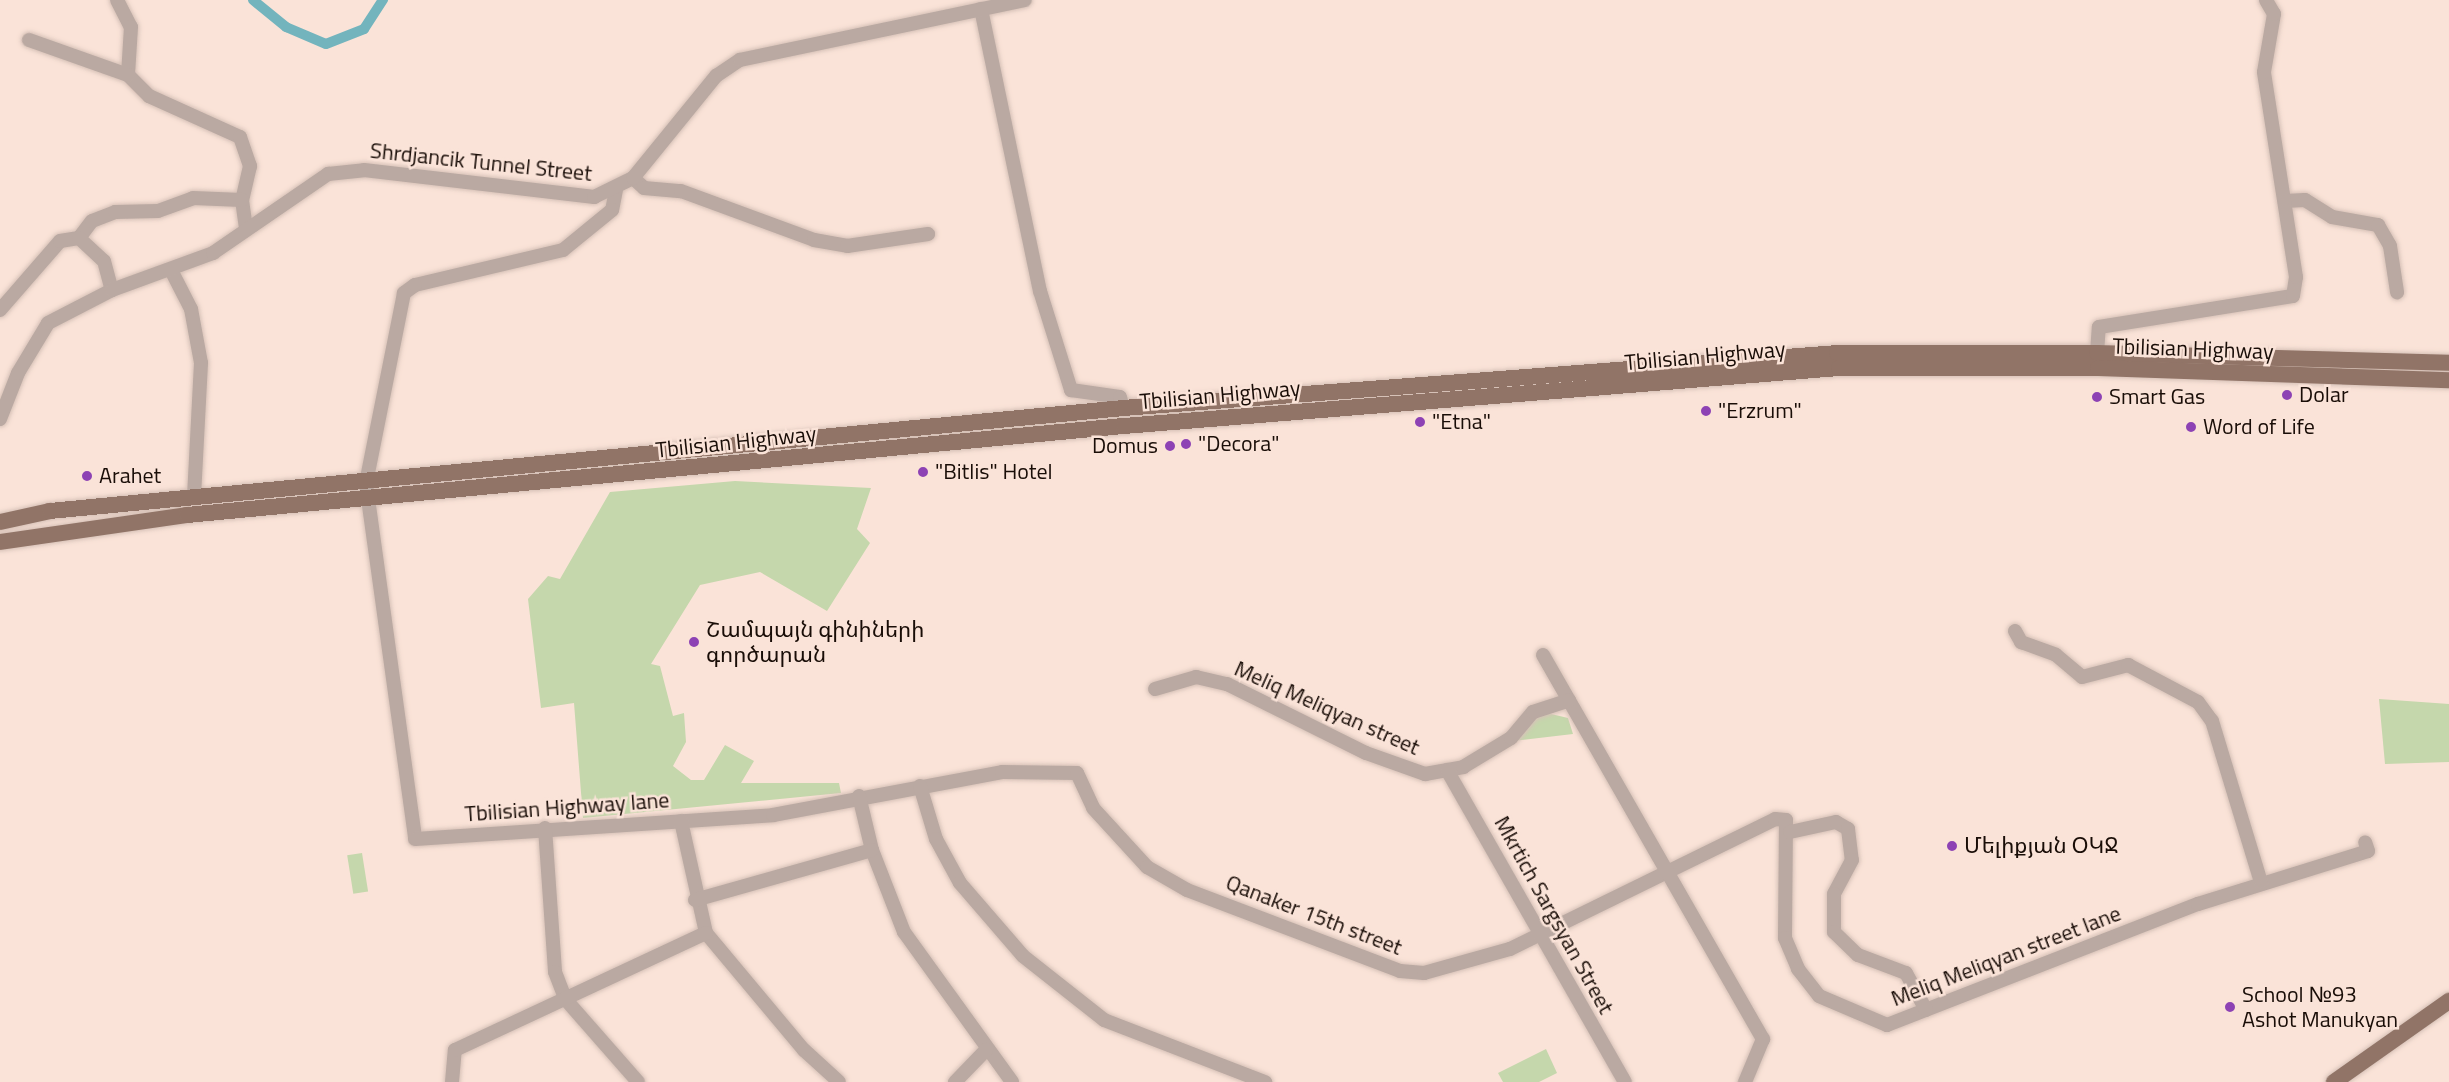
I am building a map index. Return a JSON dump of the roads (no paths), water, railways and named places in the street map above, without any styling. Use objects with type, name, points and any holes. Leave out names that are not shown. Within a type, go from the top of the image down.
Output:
[{"type":"main road","name":"Tbilisian Highway","points":[[0,542],[60,529],[367,492],[1123,408],[1837,353],[2097,353],[2449,363]]},
{"type":"main road","name":"Tbilisian Highway","points":[[0,522],[50,510],[194,498],[367,492],[1136,425],[1839,368],[2098,368],[2449,380]]},
{"type":"main road","points":[[2334,1082],[2449,1000]]},
{"type":"street","points":[[117,0],[131,27],[128,75]]},
{"type":"street","name":"Shrdjancik Tunnel Street","points":[[0,419],[18,373],[48,323],[112,290],[213,253],[309,182],[346,170],[594,197],[616,190],[633,178],[716,76],[740,60],[1025,0]]},
{"type":"street","points":[[2097,353],[2099,327],[2293,296],[2285,201],[2264,72],[2274,14],[2266,0]]},
{"type":"street","points":[[981,9],[1040,291],[1071,390],[1120,397],[1123,408]]},
{"type":"street","points":[[29,40],[128,75],[150,96],[240,137],[250,166],[242,200],[246,229]]},
{"type":"street","points":[[633,178],[644,188],[681,191],[814,240],[847,246],[928,234]]},
{"type":"street","points":[[367,492],[404,293],[416,285],[563,250],[612,210],[616,190]]},
{"type":"street","points":[[0,310],[60,242],[79,238],[92,221],[115,212],[158,211],[193,198],[242,200]]},
{"type":"street","points":[[2285,201],[2305,200],[2332,217],[2378,225],[2390,246],[2397,292]]},
{"type":"street","points":[[79,238],[104,261],[112,290]]},
{"type":"street","points":[[171,270],[191,309],[201,363],[194,498]]},
{"type":"street","name":"Tbilisian Highway lane","points":[[367,492],[415,839],[545,828],[773,815],[859,796],[1002,772],[1077,773]]},
{"type":"street","points":[[2015,631],[2021,642],[2056,655],[2082,677],[2128,665],[2198,702],[2212,721],[2261,882]]},
{"type":"street","points":[[1543,656],[1763,1039],[1745,1082]]},
{"type":"street","name":"Meliq Meliqyan street","points":[[1155,689],[1196,677],[1227,684],[1366,753],[1425,774],[1447,770],[1501,745],[1533,712],[1569,700]]},
{"type":"street","name":"Mkrtich Sargsyan Street","points":[[1447,770],[1624,1082]]},
{"type":"street","name":"Qanaker 15th street","points":[[1077,773],[1093,808],[1147,867],[1187,890],[1400,971],[1424,973],[1542,936],[1665,871],[1775,819],[1786,820],[1790,832]]},
{"type":"street","points":[[920,786],[936,839],[960,883],[1023,956],[1104,1020],[1265,1082]]},
{"type":"street","points":[[859,796],[872,850],[904,932],[986,1050],[1012,1082]]},
{"type":"street","points":[[681,821],[695,900],[706,933],[788,1032],[839,1082]]},
{"type":"street","points":[[1790,832],[1836,822],[1848,829],[1852,860],[1834,894],[1834,932],[1858,955],[1906,973],[1926,1010]]},
{"type":"street","points":[[545,828],[555,972],[566,1000],[638,1082]]},
{"type":"street","name":"Meliq Meliqyan street lane","points":[[1790,832],[1785,938],[1809,988],[1887,1024],[2261,882],[2368,851],[2365,842]]},
{"type":"street","points":[[695,900],[872,850]]},
{"type":"street","points":[[452,1082],[455,1050],[706,933]]},
{"type":"street","points":[[955,1082],[986,1050]]},
{"type":"waterway","points":[[253,0],[286,27],[326,44],[364,29],[383,0]]},
{"type":"place","name":"Dolar","points":[[2287,395]]},
{"type":"place","name":"Smart Gas","points":[[2097,397]]},
{"type":"place","name":"\"Erzrum\"","points":[[1706,411]]},
{"type":"place","name":"\"Etna\"","points":[[1420,422]]},
{"type":"place","name":"Word of Life","points":[[2191,427]]},
{"type":"place","name":"\"Decora\"","points":[[1186,444]]},
{"type":"place","name":"Domus","points":[[1170,446]]},
{"type":"place","name":"\"Bitlis\" Hotel","points":[[923,472]]},
{"type":"place","name":"Arahet","points":[[87,476]]},
{"type":"place","name":"Շամպայն գինիների գործարան","points":[[694,642]]},
{"type":"place","name":"Մելիքյան ՕԿՋ","points":[[1952,846]]},
{"type":"place","name":"School №93 Ashot Manukyan","points":[[2230,1007]]}]
